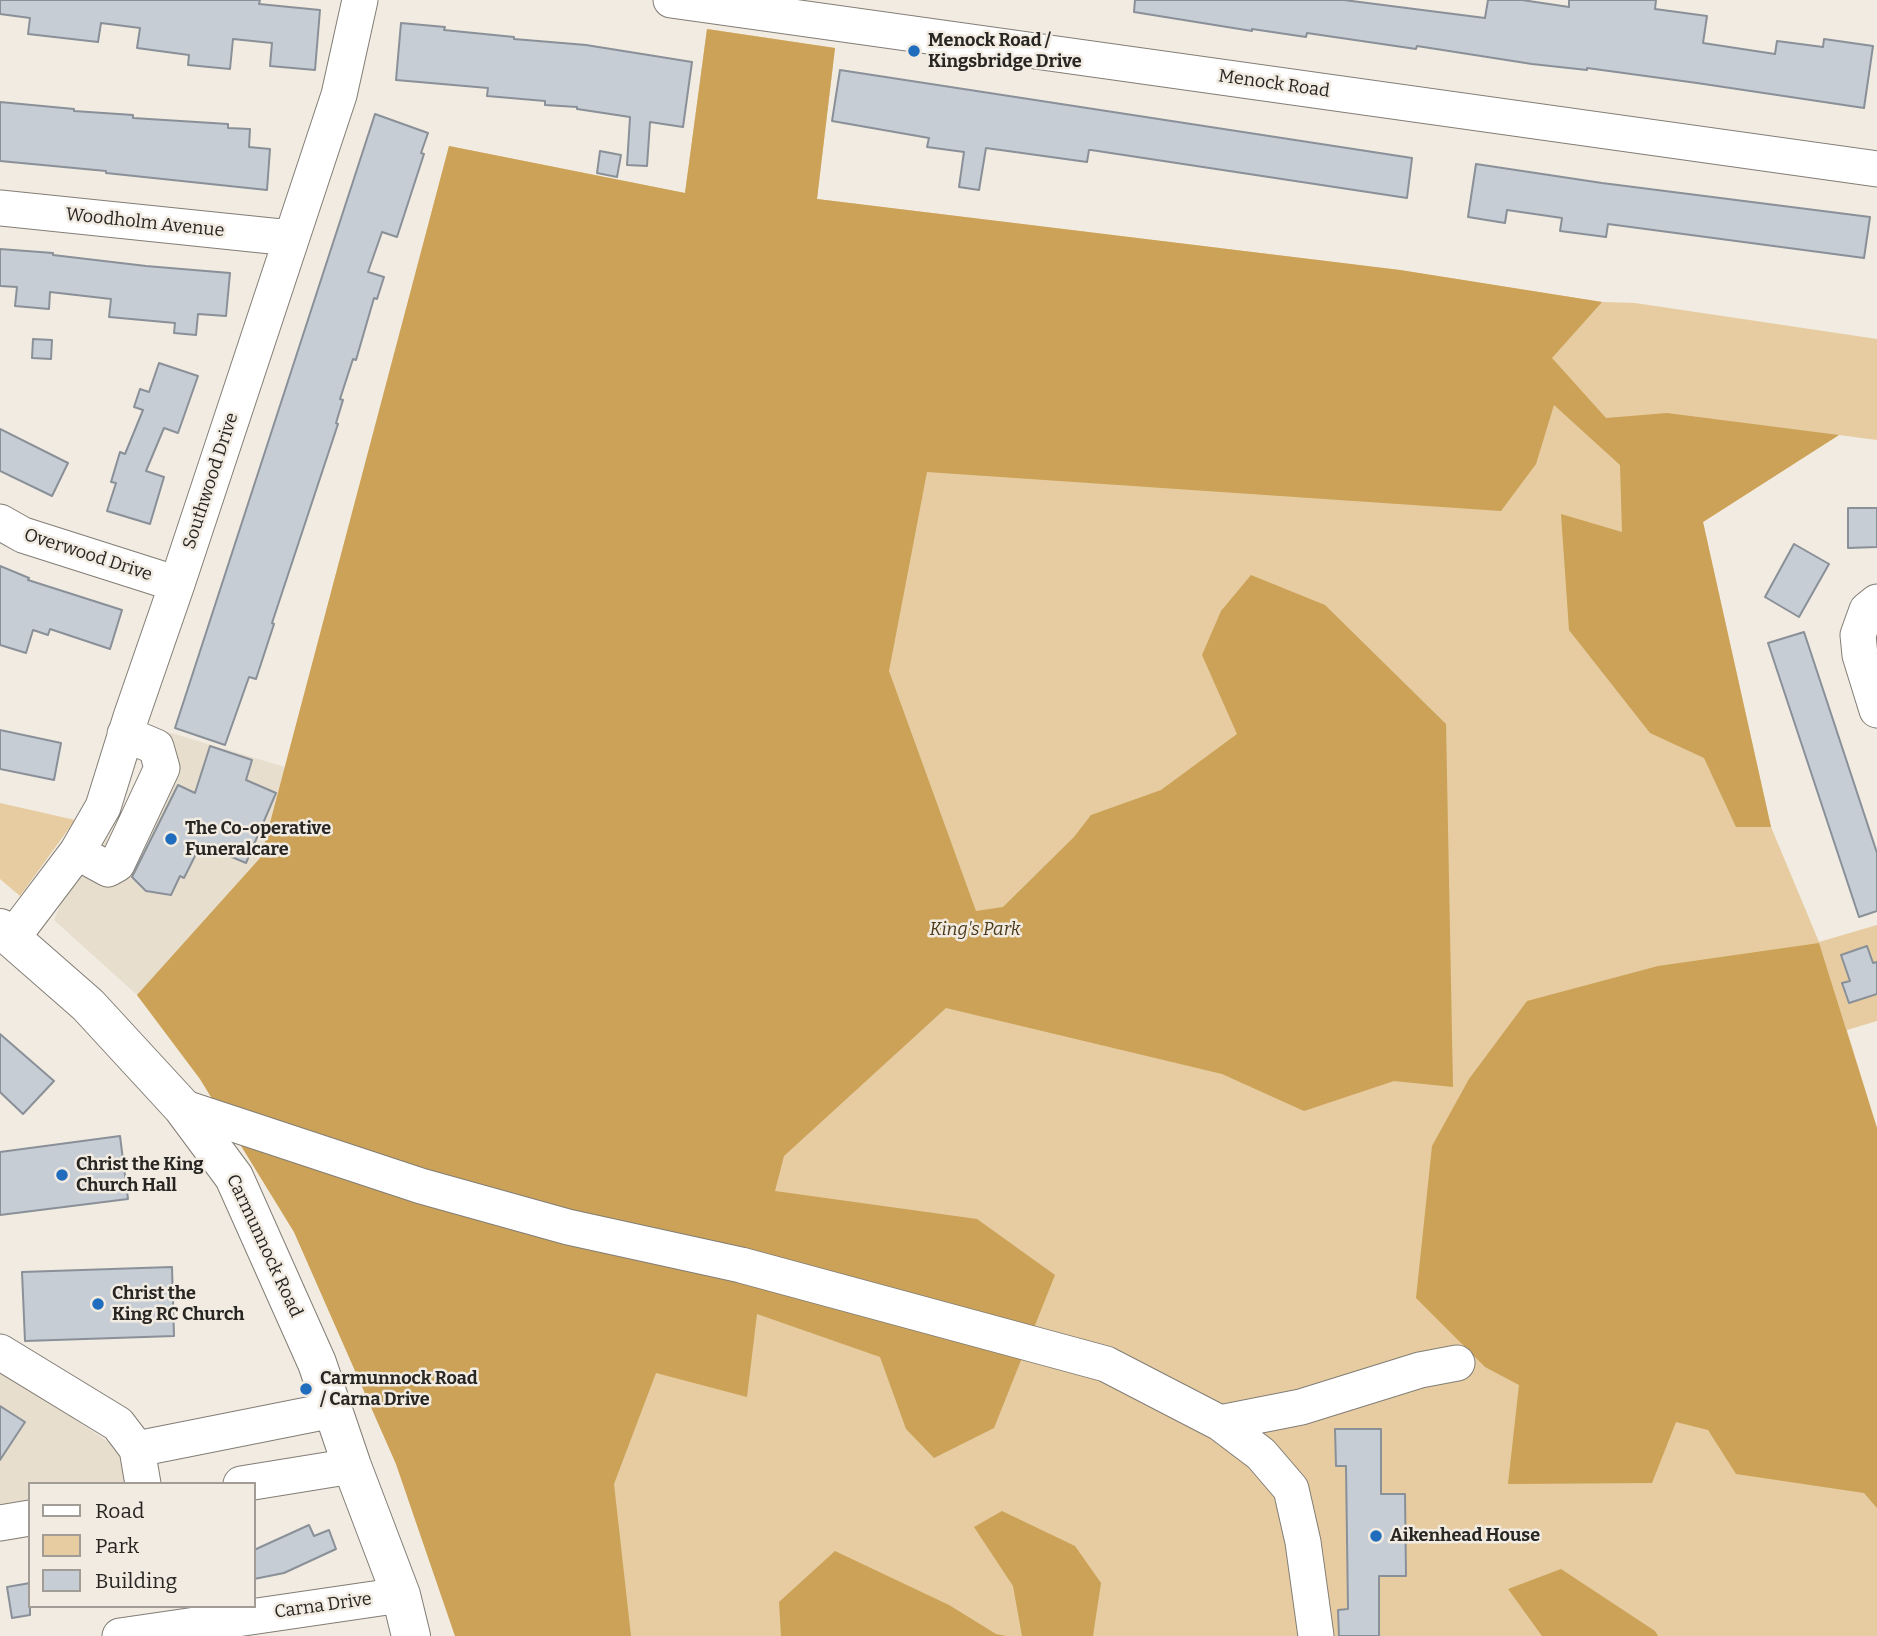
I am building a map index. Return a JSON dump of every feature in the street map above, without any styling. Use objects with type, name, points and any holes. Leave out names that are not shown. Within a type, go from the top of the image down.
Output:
[{"type":"main road","name":"Carmunnock Road","points":[[6,933],[88,1004],[182,1107],[234,1177],[317,1363],[352,1466],[401,1595],[411,1636]]},
{"type":"street","name":"Southwood Drive","points":[[6,933],[77,852],[103,807],[339,94],[360,0]]},
{"type":"street","name":"Menock Road","points":[[671,0],[775,7],[1877,169]]},
{"type":"street","name":"Woodholm Avenue","points":[[0,208],[291,238]]},
{"type":"street","name":"Overwood Drive","points":[[0,522],[23,535],[177,584]]},
{"type":"street","points":[[1877,602],[1867,610],[1858,635],[1860,655],[1877,710]]},
{"type":"street","points":[[182,1107],[422,1186],[568,1227],[741,1265],[1106,1364],[1220,1423],[1261,1454],[1291,1489],[1303,1542],[1316,1636]]},
{"type":"street","points":[[0,1352],[118,1424],[137,1449],[143,1482]]},
{"type":"street","points":[[1220,1423],[1301,1407],[1420,1370],[1457,1363]]},
{"type":"street","points":[[137,1449],[333,1410]]},
{"type":"street","points":[[253,1482],[352,1466]]},
{"type":"street","points":[[0,1523],[28,1518]]},
{"type":"street","name":"Carna Drive","points":[[120,1636],[401,1595]]},
{"type":"shaded area","points":[[158,729],[285,767],[261,857],[137,995],[54,920],[62,901],[122,817]]},
{"type":"shaded area","points":[[0,1367],[124,1453],[129,1482],[28,1482],[28,1537],[0,1542]]},
{"type":"green space","name":"King's Park","points":[[707,29],[835,48],[817,199],[1400,270],[1602,302],[1635,303],[1877,339],[1877,440],[1839,435],[1703,522],[1771,827],[1819,942],[1877,925],[1877,1021],[1847,1030],[1877,1128],[1877,1636],[455,1636],[396,1464],[294,1232],[200,1079],[137,995],[261,857],[449,146],[685,193]]},
{"type":"green space","points":[[707,29],[835,48],[817,199],[1400,270],[1602,302],[1552,358],[1606,418],[1667,413],[1839,435],[1703,522],[1771,827],[1736,827],[1704,758],[1650,733],[1569,630],[1561,514],[1622,532],[1620,465],[1554,405],[1536,464],[1501,511],[927,472],[889,671],[976,911],[1003,907],[1074,837],[1091,815],[1161,790],[1237,734],[1202,655],[1221,611],[1251,575],[1325,605],[1446,724],[1453,1087],[1394,1081],[1304,1111],[1222,1074],[946,1008],[784,1156],[775,1191],[977,1219],[1055,1275],[994,1428],[934,1458],[906,1429],[880,1357],[757,1314],[747,1397],[656,1373],[614,1484],[631,1636],[455,1636],[396,1464],[294,1232],[200,1079],[137,995],[261,857],[449,146],[685,193]]},
{"type":"green space","points":[[0,803],[75,820],[20,896],[0,879]]},
{"type":"green space","points":[[1819,943],[1877,1128],[1877,1508],[1864,1493],[1736,1474],[1708,1430],[1676,1422],[1652,1483],[1508,1484],[1519,1385],[1485,1367],[1416,1298],[1432,1146],[1469,1079],[1527,1001],[1658,966]]},
{"type":"green space","points":[[1002,1511],[1075,1546],[1101,1583],[1093,1636],[1022,1636],[1013,1586],[974,1527]]},
{"type":"green space","points":[[835,1551],[949,1605],[996,1634],[1006,1636],[781,1636],[779,1602]]},
{"type":"green space","points":[[1561,1569],[1655,1631],[1658,1636],[1542,1636],[1508,1589]]},
{"type":"building","points":[[0,0],[260,0],[259,4],[320,10],[315,70],[270,66],[272,43],[233,39],[230,69],[188,65],[189,55],[137,48],[140,28],[101,23],[98,42],[28,34],[30,18],[0,14]]},
{"type":"building","points":[[1135,0],[1344,0],[1485,18],[1488,0],[1522,0],[1569,7],[1569,0],[1656,0],[1655,9],[1707,16],[1703,43],[1775,54],[1777,41],[1823,47],[1824,39],[1873,46],[1864,108],[1417,46],[1416,49],[1307,33],[1306,37],[1252,31],[1134,12]]},
{"type":"building","points":[[401,23],[445,27],[444,30],[514,39],[586,45],[692,62],[683,127],[650,122],[647,166],[627,165],[630,117],[577,107],[545,105],[545,101],[487,96],[488,88],[396,80]]},
{"type":"building","points":[[840,70],[1412,158],[1407,198],[1091,150],[1087,162],[986,148],[979,190],[959,187],[964,152],[927,147],[929,138],[832,121]]},
{"type":"building","points":[[0,102],[133,115],[133,118],[228,124],[228,128],[250,129],[249,147],[270,149],[267,190],[0,161]]},
{"type":"building","points":[[375,114],[428,133],[421,153],[424,154],[397,237],[382,232],[368,272],[384,277],[377,299],[374,298],[356,360],[353,359],[340,399],[343,400],[336,423],[338,424],[256,679],[249,677],[225,745],[175,728]]},
{"type":"building","points":[[600,151],[621,155],[617,177],[597,173]]},
{"type":"building","points":[[1476,164],[1870,217],[1864,258],[1608,224],[1606,237],[1560,231],[1562,218],[1507,210],[1505,223],[1468,217]]},
{"type":"building","points":[[0,249],[230,273],[226,316],[198,314],[196,335],[174,333],[175,323],[109,317],[111,299],[50,292],[49,309],[15,306],[17,287],[0,286]]},
{"type":"building","points":[[33,339],[52,340],[51,359],[32,358]]},
{"type":"building","points":[[159,363],[198,376],[178,433],[164,428],[146,471],[164,477],[150,524],[107,511],[116,483],[111,482],[120,452],[125,454],[143,410],[134,407],[140,389],[149,392]]},
{"type":"building","points":[[0,429],[68,463],[52,496],[0,471]]},
{"type":"building","points":[[1848,508],[1877,508],[1877,547],[1848,548]]},
{"type":"building","points":[[1794,544],[1829,564],[1799,617],[1765,597]]},
{"type":"building","points":[[0,566],[29,578],[28,580],[122,610],[110,649],[50,629],[48,635],[33,630],[26,653],[0,645]]},
{"type":"building","points":[[1804,632],[1877,853],[1877,911],[1859,917],[1768,643]]},
{"type":"building","points":[[0,730],[61,743],[54,780],[0,769]]},
{"type":"building","points":[[210,746],[252,760],[246,780],[276,793],[246,863],[201,844],[184,878],[180,876],[171,895],[146,891],[132,877],[178,785],[195,793]]},
{"type":"building","points":[[1867,946],[1873,963],[1877,962],[1877,994],[1849,1003],[1842,983],[1850,981],[1841,955]]},
{"type":"building","points":[[0,1034],[54,1081],[23,1114],[0,1092]]},
{"type":"building","name":"Christ the King Church Hall","points":[[120,1136],[128,1199],[0,1215],[0,1152]]},
{"type":"building","name":"Christ the King RC Church","points":[[172,1267],[174,1336],[25,1341],[22,1272]]},
{"type":"building","points":[[0,1406],[25,1422],[0,1460]]},
{"type":"building","name":"Aikenhead House","points":[[1335,1429],[1381,1429],[1381,1494],[1405,1494],[1406,1576],[1379,1576],[1379,1636],[1339,1636],[1338,1610],[1348,1609],[1346,1466],[1336,1466]]},
{"type":"building","points":[[309,1525],[314,1536],[329,1530],[336,1549],[284,1573],[256,1579],[256,1549]]},
{"type":"building","points":[[28,1583],[30,1615],[12,1618],[7,1587]]},
{"type":"place","name":"Menock Road / Kingsbridge Drive","points":[[914,51]]},
{"type":"place","name":"The Co-operative Funeralcare","points":[[171,839]]},
{"type":"place","name":"Christ the King Church Hall","points":[[62,1175]]},
{"type":"place","name":"Christ the King RC Church","points":[[98,1304]]},
{"type":"place","name":"Carmunnock Road / Carna Drive","points":[[306,1389]]},
{"type":"place","name":"Aikenhead House","points":[[1376,1536]]}]
